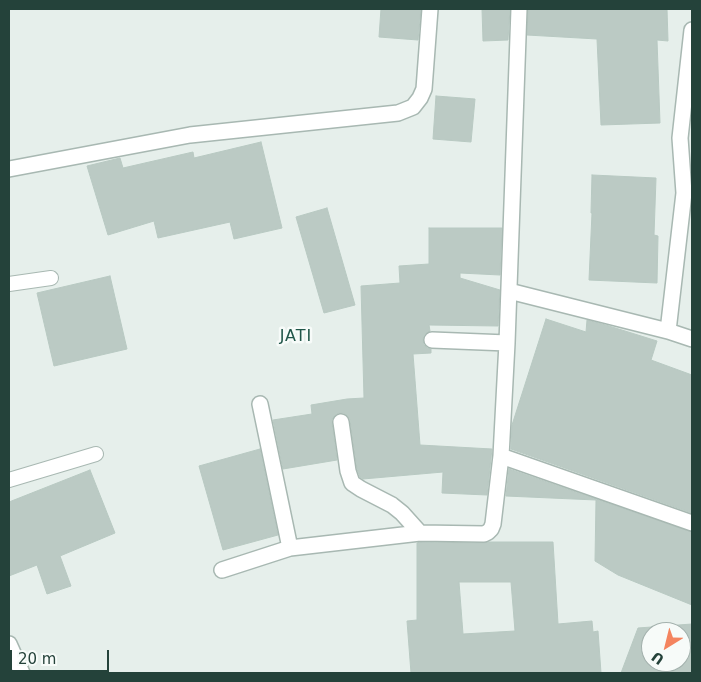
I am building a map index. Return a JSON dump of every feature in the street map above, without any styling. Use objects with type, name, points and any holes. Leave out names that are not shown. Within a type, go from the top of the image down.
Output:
[{"type":"street","points":[[9,169],[190,134],[398,113],[412,107],[420,98],[424,88],[430,9]]},
{"type":"street","points":[[222,570],[290,548],[420,533],[479,534],[488,532],[493,524],[501,456],[507,343],[519,9]]},
{"type":"street","points":[[668,331],[684,193],[692,30]]},
{"type":"street","points":[[509,292],[668,331],[692,339]]},
{"type":"street","points":[[432,340],[507,343]]},
{"type":"street","points":[[260,404],[290,548]]},
{"type":"street","points":[[342,422],[348,471],[352,483],[392,504],[420,533]]},
{"type":"street","points":[[501,456],[692,522]]},
{"type":"street","points":[[9,644],[22,673]]},
{"type":"lane","points":[[9,284],[51,278]]},
{"type":"lane","points":[[9,480],[96,454]]},
{"type":"building","points":[[381,9],[421,9],[418,40],[379,37]]},
{"type":"building","points":[[482,9],[510,9],[508,40],[483,41]]},
{"type":"building","points":[[528,9],[667,9],[668,41],[657,40],[660,123],[601,125],[597,39],[527,35]]},
{"type":"building","points":[[436,96],[475,99],[471,142],[433,139]]},
{"type":"building","points":[[261,142],[282,228],[234,239],[230,222],[158,238],[154,221],[108,235],[87,166],[120,158],[123,168],[193,152],[194,158]]},
{"type":"building","points":[[592,175],[656,178],[654,235],[658,236],[657,283],[589,280]]},
{"type":"building","points":[[327,208],[355,305],[324,313],[296,217]]},
{"type":"building","points":[[429,228],[502,228],[500,275],[460,273],[460,278],[500,290],[498,326],[429,325],[430,331],[424,335],[423,340],[424,345],[431,349],[431,353],[413,354],[420,445],[492,449],[487,495],[442,493],[443,472],[363,479],[360,477],[357,469],[350,420],[344,413],[336,414],[332,419],[337,460],[283,469],[273,420],[312,414],[311,405],[364,398],[361,286],[400,283],[399,266],[429,264]]},
{"type":"building","points":[[110,276],[127,349],[54,366],[37,293]]},
{"type":"building","points":[[546,319],[586,332],[587,320],[657,341],[651,360],[692,375],[692,513],[511,449],[512,425]]},
{"type":"building","points":[[260,449],[278,535],[223,550],[199,466]]},
{"type":"building","points":[[509,469],[692,532],[692,605],[618,575],[595,561],[596,500],[506,496]]},
{"type":"building","points":[[90,470],[115,533],[60,556],[71,586],[47,594],[37,565],[9,576],[9,502]]},
{"type":"building","points":[[553,542],[558,624],[592,621],[593,632],[598,631],[601,673],[411,673],[407,621],[417,620],[417,543]],"holes":[[[459,582],[511,582],[515,631],[463,634]]]},
{"type":"building","points":[[692,624],[692,673],[621,673],[638,628],[641,628],[641,672],[691,672]]},
{"type":"district","name":"JATI","points":[[296,337]]}]
